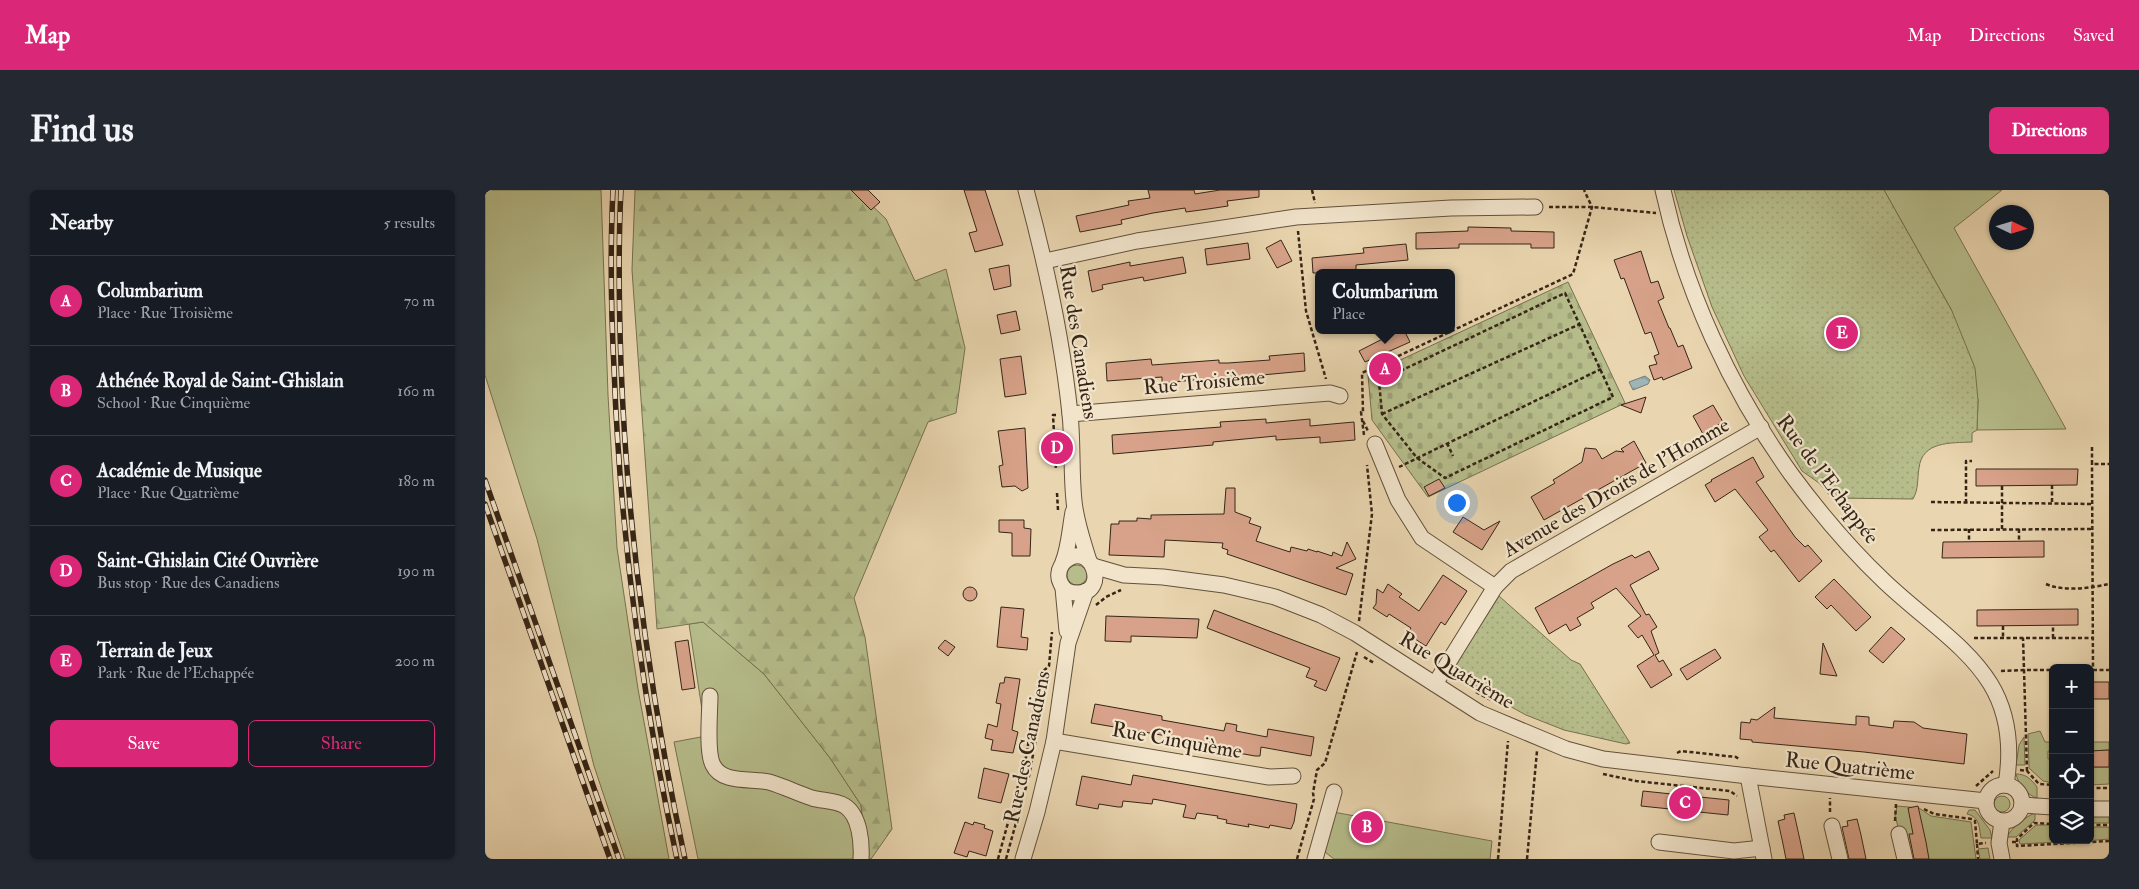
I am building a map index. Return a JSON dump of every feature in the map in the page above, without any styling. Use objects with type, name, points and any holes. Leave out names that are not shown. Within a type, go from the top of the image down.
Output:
[{"type":"street","name":"Rue des Canadiens","points":[[1023,859],[1037,812],[1054,741],[1068,643],[1088,589],[1095,577],[1081,536],[1074,502],[1070,414],[1060,334],[1045,261],[1026,190]]},
{"type":"street","name":"Rue de l'Echappée","points":[[1663,190],[1669,215],[1692,285],[1706,320],[1730,373],[1791,474],[1861,559],[1909,605],[1964,650],[1992,686],[2002,707],[2007,728],[2009,770],[2006,785]]},
{"type":"street","points":[[1045,261],[1137,240],[1297,217],[1441,208],[1535,207]]},
{"type":"street","name":"Rue Troisième","points":[[1070,414],[1335,394]]},
{"type":"street","name":"Avenue des Droits de l'Homme","points":[[1435,684],[1495,587],[1511,572],[1761,427]]},
{"type":"street","name":"Avenue des Droits de l'Homme","points":[[1369,441],[1388,475],[1398,500],[1422,538],[1495,587]]},
{"type":"street","name":"Rue des Canadiens","points":[[1068,643],[1063,588],[1058,576],[1063,563],[1074,502]]},
{"type":"street","points":[[1063,563],[1074,556],[1091,563]]},
{"type":"street","name":"Rue Quatrième","points":[[1091,563],[1124,576],[1163,577],[1224,584],[1275,598],[1321,615],[1355,633],[1480,713],[1566,749],[1613,760],[1985,801]]},
{"type":"street","name":"Rue Quatrième","points":[[1088,589],[1124,576]]},
{"type":"street","points":[[1063,588],[1074,593],[1088,589]]},
{"type":"street","points":[[710,696],[710,754],[713,765],[720,773],[729,778],[768,782],[814,799],[845,806],[853,814],[858,828],[861,859]]},
{"type":"street","name":"Rue Cinquième","points":[[1054,741],[1269,777],[1293,776]]},
{"type":"street","points":[[1659,842],[1763,854],[1748,776]]},
{"type":"street","points":[[2006,785],[2017,791],[2022,805],[2019,814],[2002,822],[1988,813],[1985,801],[1990,791],[1995,787],[2006,785]]},
{"type":"street","points":[[1315,859],[1334,792]]},
{"type":"street","points":[[2022,805],[2049,807]]},
{"type":"street","points":[[2094,809],[2109,809]]},
{"type":"street","points":[[2002,822],[1999,843],[2002,859]]},
{"type":"street","points":[[1832,826],[1840,859]]},
{"type":"street","points":[[1899,834],[1905,859]]},
{"type":"path","points":[[1455,329],[1573,274],[1592,207],[1584,190]]},
{"type":"path","points":[[1535,207],[1592,207],[1669,215]]},
{"type":"path","points":[[1297,217],[1306,311],[1335,394]]},
{"type":"path","points":[[1565,293],[1601,369],[1613,397],[1445,478],[1417,458],[1382,414],[1379,381],[1565,293]]},
{"type":"path","points":[[1382,414],[1580,324]]},
{"type":"path","points":[[1369,441],[1361,412],[1363,412],[1362,373],[1445,334]]},
{"type":"path","points":[[1388,475],[1447,443],[1601,369]]},
{"type":"path","points":[[1053,416],[1057,475]]},
{"type":"path","points":[[1447,443],[1453,456]]},
{"type":"path","points":[[2092,447],[2092,664]]},
{"type":"path","points":[[1359,621],[1372,514],[1367,458]]},
{"type":"path","points":[[1966,503],[1966,462],[1972,461]]},
{"type":"path","points":[[2092,464],[2109,464]]},
{"type":"path","points":[[1057,484],[1058,511]]},
{"type":"path","points":[[2052,485],[2052,503]]},
{"type":"path","points":[[2002,486],[2002,529]]},
{"type":"path","points":[[1931,502],[2092,504]]},
{"type":"path","points":[[1969,529],[1969,542]]},
{"type":"path","points":[[2019,529],[2019,541]]},
{"type":"path","points":[[1931,530],[2092,529]]},
{"type":"path","points":[[2046,584],[2054,587],[2093,587],[2109,584]]},
{"type":"path","points":[[2003,626],[2003,638]]},
{"type":"path","points":[[2053,626],[2053,638]]},
{"type":"path","points":[[998,859],[1026,757],[1040,674],[1049,666],[1052,632]]},
{"type":"path","points":[[1974,638],[2093,638]]},
{"type":"path","points":[[2023,638],[2027,771],[2039,784],[2049,785]]},
{"type":"path","points":[[1297,859],[1314,799],[1313,793],[1317,770],[1325,764],[1357,652]]},
{"type":"path","points":[[2001,671],[2049,670]]},
{"type":"path","points":[[2094,670],[2109,670]]},
{"type":"path","points":[[1006,859],[1029,776],[1047,675]]},
{"type":"path","points":[[1498,859],[1509,741]]},
{"type":"path","points":[[1527,859],[1537,750]]},
{"type":"path","points":[[1671,752],[1735,757],[1740,761]]},
{"type":"path","points":[[1972,787],[1993,770],[2027,771]]},
{"type":"path","points":[[2094,788],[2109,788]]},
{"type":"path","points":[[1896,803],[1894,815],[1899,834]]},
{"type":"path","points":[[2049,824],[2034,823],[2017,839],[2017,844],[2049,843]]},
{"type":"path","points":[[2094,825],[2109,825]]},
{"type":"path","points":[[2094,841],[2109,841]]},
{"type":"path","points":[[1977,844],[1978,859]]},
{"type":"green space","points":[[485,190],[601,190],[608,395],[617,548],[638,689],[669,859],[625,859],[594,766],[537,539],[485,375]]},
{"type":"green space","points":[[635,190],[856,190],[886,219],[915,281],[946,269],[965,348],[956,413],[928,422],[854,598],[865,637],[892,829],[871,859],[867,859],[861,805],[830,758],[764,674],[703,622],[657,629],[632,270]]},
{"type":"green space","points":[[1674,190],[1884,190],[1952,311],[1975,368],[1978,400],[1977,430],[1972,433],[1972,442],[1939,445],[1926,453],[1921,459],[1917,488],[1913,499],[1832,498],[1819,483],[1802,471],[1744,376],[1712,307],[1687,236]]},
{"type":"green space","points":[[1884,190],[2002,190],[1954,228],[2066,429],[1977,430],[1978,400],[1951,309]]},
{"type":"green space","points":[[1568,282],[1625,403],[1428,497],[1372,420],[1368,375]]},
{"type":"green space","points":[[1077,565],[1084,568],[1087,575],[1084,582],[1077,585],[1070,582],[1067,575],[1070,568]]},
{"type":"green space","points":[[1499,596],[1571,660],[1580,664],[1630,743],[1626,744],[1564,730],[1526,715],[1462,680],[1454,672],[1456,663]]},
{"type":"green space","points":[[703,622],[764,674],[830,758],[861,805],[867,859],[698,859],[674,742],[706,736],[689,624]]},
{"type":"green space","points":[[2040,731],[2045,742],[2049,742],[2049,782],[2043,781],[2029,768],[2028,734]]},
{"type":"green space","points":[[2024,737],[2025,765],[2016,765],[2019,745]]},
{"type":"green space","points":[[2094,742],[2109,742],[2109,750],[2094,751]]},
{"type":"green space","points":[[2094,767],[2109,767],[2109,784],[2094,785]]},
{"type":"green space","points":[[2016,774],[2028,777],[2033,782],[2037,787],[2037,798],[2023,789]]},
{"type":"green space","points":[[1999,796],[2005,796],[2010,801],[2008,810],[1999,812],[1994,807],[1994,801]]},
{"type":"green space","points":[[1897,806],[1919,808],[1931,816],[1971,822],[1976,859],[1907,859],[1895,816]]},
{"type":"green space","points":[[1969,810],[1975,810],[1990,830],[1992,838],[1981,838],[1977,820],[1967,814]]},
{"type":"green space","points":[[1333,812],[1492,841],[1490,859],[1334,859],[1325,852]]},
{"type":"green space","points":[[2035,813],[2035,820],[2016,837],[2007,837],[2019,823]]},
{"type":"green space","points":[[2109,816],[2109,823],[2094,823],[2094,817]]},
{"type":"green space","points":[[2036,825],[2049,825],[2049,842],[2020,844],[2019,840]]},
{"type":"green space","points":[[2094,827],[2109,827],[2109,839],[2094,840]]},
{"type":"green space","points":[[1988,848],[1990,859],[1980,859],[1978,849]]},
{"type":"water","points":[[1645,376],[1650,380],[1648,384],[1633,390],[1629,382]]},
{"type":"building","points":[[851,190],[868,190],[880,202],[871,210]]},
{"type":"building","points":[[964,190],[985,190],[1003,245],[975,252],[969,233],[977,231]]},
{"type":"building","points":[[1148,190],[1194,190],[1195,194],[1220,190],[1259,190],[1259,197],[1227,201],[1228,206],[1186,212],[1185,208],[1153,213],[1121,220],[1122,224],[1080,232],[1076,216],[1129,205],[1128,201],[1150,198]]},
{"type":"building","points":[[1468,227],[1554,232],[1554,248],[1531,248],[1531,244],[1459,244],[1459,248],[1416,249],[1416,233],[1468,231]]},
{"type":"building","points":[[1281,240],[1292,261],[1277,268],[1266,248]]},
{"type":"building","points":[[1248,243],[1250,259],[1207,265],[1205,249]]},
{"type":"building","points":[[1406,244],[1408,260],[1356,265],[1356,269],[1315,269],[1315,273],[1313,273],[1312,258],[1364,253],[1363,248]]},
{"type":"building","points":[[1641,251],[1651,283],[1658,281],[1664,298],[1658,301],[1669,328],[1678,347],[1683,345],[1692,368],[1663,380],[1662,377],[1654,380],[1649,366],[1657,364],[1654,356],[1659,354],[1651,332],[1645,334],[1624,278],[1621,279],[1614,260]]},
{"type":"building","points":[[1183,257],[1186,273],[1144,281],[1143,277],[1102,285],[1103,289],[1092,292],[1088,271],[1130,262],[1130,266]]},
{"type":"building","points":[[1009,265],[1011,286],[994,290],[989,269]]},
{"type":"building","points":[[1016,311],[1020,330],[1001,334],[997,315]]},
{"type":"building","points":[[1392,334],[1406,334],[1410,342],[1365,362],[1359,351]]},
{"type":"building","points":[[1304,353],[1305,371],[1262,375],[1262,379],[1217,382],[1216,378],[1162,383],[1162,377],[1107,381],[1106,363],[1151,359],[1152,365],[1219,360],[1219,363],[1228,363],[1270,360],[1269,356]]},
{"type":"building","points":[[1021,356],[1026,394],[1005,397],[1000,359]]},
{"type":"building","points":[[1646,397],[1641,413],[1621,405]]},
{"type":"building","points":[[1713,405],[1723,422],[1703,434],[1693,416]]},
{"type":"building","points":[[1266,419],[1266,423],[1310,419],[1310,426],[1354,422],[1355,440],[1320,443],[1320,437],[1276,440],[1276,436],[1213,442],[1213,445],[1113,454],[1112,435],[1221,427],[1220,422]]},
{"type":"building","points":[[1025,428],[1028,488],[1022,491],[1015,486],[1002,487],[999,466],[1003,465],[998,431]]},
{"type":"building","points":[[1634,441],[1646,463],[1544,520],[1531,497],[1555,483],[1553,480],[1582,462],[1585,448],[1596,449],[1602,459],[1616,451],[1624,452],[1621,449]]},
{"type":"building","points":[[1753,457],[1764,477],[1756,482],[1795,537],[1805,547],[1808,545],[1822,561],[1799,582],[1774,550],[1771,552],[1759,537],[1768,530],[1735,489],[1715,502],[1705,485]]},
{"type":"building","points":[[1976,469],[2078,469],[2077,485],[1976,486]]},
{"type":"building","points":[[1439,479],[1445,488],[1429,496],[1424,487]]},
{"type":"building","points":[[1226,488],[1235,488],[1235,512],[1251,518],[1249,523],[1261,527],[1256,541],[1290,552],[1291,547],[1307,551],[1308,549],[1332,556],[1333,552],[1342,556],[1347,542],[1356,559],[1336,568],[1353,574],[1346,595],[1227,554],[1228,550],[1222,548],[1223,543],[1165,540],[1164,557],[1109,555],[1111,524],[1119,524],[1119,521],[1137,521],[1137,518],[1151,519],[1151,515],[1224,514]]},
{"type":"building","points":[[1463,517],[1484,530],[1500,521],[1482,550],[1453,532]]},
{"type":"building","points":[[999,520],[1024,520],[1024,528],[1031,529],[1030,556],[1012,556],[1012,533],[999,532]]},
{"type":"building","points":[[2044,541],[2044,557],[1942,558],[1943,542]]},
{"type":"building","points":[[1649,551],[1659,569],[1630,585],[1646,615],[1649,614],[1657,627],[1651,631],[1659,653],[1655,655],[1659,662],[1663,660],[1672,675],[1651,688],[1637,666],[1654,655],[1642,635],[1638,638],[1628,626],[1641,616],[1616,588],[1591,603],[1594,608],[1577,618],[1581,625],[1570,631],[1566,624],[1549,634],[1535,608],[1613,564],[1632,555],[1635,558]]},
{"type":"building","points":[[1443,575],[1467,591],[1445,625],[1441,622],[1426,646],[1407,634],[1411,628],[1389,614],[1387,617],[1373,608],[1376,604],[1377,589],[1383,593],[1388,584],[1402,594],[1399,597],[1419,611]]},
{"type":"building","points":[[1834,579],[1871,617],[1856,631],[1831,605],[1827,609],[1815,597]]},
{"type":"building","points":[[967,587],[973,587],[977,594],[973,601],[967,601],[963,597],[963,591]]},
{"type":"building","points":[[1001,607],[1024,609],[1021,637],[1028,638],[1027,650],[997,647]]},
{"type":"building","points":[[2078,609],[2078,625],[1977,626],[1977,610]]},
{"type":"building","points":[[1214,610],[1340,658],[1326,691],[1314,686],[1317,681],[1306,677],[1310,668],[1207,628]]},
{"type":"building","points":[[1106,616],[1199,619],[1197,638],[1131,636],[1131,642],[1105,641]]},
{"type":"building","points":[[1891,627],[1905,639],[1883,663],[1869,651]]},
{"type":"building","points":[[688,640],[695,688],[682,690],[675,642]]},
{"type":"building","points":[[945,640],[955,647],[948,656],[938,648]]},
{"type":"building","points":[[1823,643],[1837,676],[1820,674]]},
{"type":"building","points":[[1715,649],[1721,658],[1687,680],[1680,669]]},
{"type":"building","points":[[1005,677],[1020,679],[1012,730],[1018,732],[1013,753],[991,750],[993,740],[985,738],[988,724],[997,727],[1001,704],[996,703],[1000,683],[1004,683]]},
{"type":"building","points":[[2094,682],[2109,682],[2109,699],[2094,699]]},
{"type":"building","points":[[1095,704],[1162,716],[1162,720],[1224,731],[1226,723],[1237,725],[1236,731],[1267,737],[1268,729],[1314,737],[1311,756],[1261,747],[1260,756],[1255,756],[1166,740],[1167,736],[1091,723]]},
{"type":"building","points":[[1775,707],[1774,718],[1856,725],[1856,716],[1869,717],[1869,725],[1893,728],[1894,721],[1914,722],[1923,728],[1967,734],[1964,764],[1864,752],[1752,742],[1752,740],[1740,739],[1741,722],[1750,723],[1751,719],[1757,720]]},
{"type":"building","points":[[2109,750],[2109,767],[2094,767],[2094,751]]},
{"type":"building","points":[[984,768],[1009,774],[1001,803],[978,798]]},
{"type":"building","points":[[1133,775],[1297,804],[1294,822],[1291,829],[1270,825],[1269,828],[1248,824],[1249,827],[1226,823],[1227,820],[1217,818],[1218,816],[1197,813],[1195,819],[1183,817],[1186,805],[1153,799],[1152,804],[1123,801],[1122,807],[1099,804],[1098,809],[1076,805],[1082,776],[1131,785]]},
{"type":"building","points":[[1643,791],[1729,800],[1728,815],[1641,806]]},
{"type":"building","points":[[1918,806],[1929,859],[1914,859],[1909,834],[1913,834],[1908,808]]},
{"type":"building","points":[[1794,813],[1804,859],[1786,859],[1778,821],[1785,819],[1784,815]]},
{"type":"building","points":[[1857,819],[1866,859],[1849,859],[1842,827],[1848,826],[1847,821]]},
{"type":"building","points":[[965,822],[973,825],[974,822],[985,825],[984,828],[993,831],[986,856],[969,851],[967,857],[954,853]]},
{"type":"railway","points":[[613,190],[611,257],[613,346],[621,492],[643,676],[664,798],[677,859]]},
{"type":"railway","points":[[621,190],[619,255],[621,364],[629,489],[642,613],[651,675],[672,798],[685,859]]},
{"type":"railway","points":[[485,480],[619,859]]},
{"type":"railway","points":[[485,504],[610,859]]},
{"type":"place","name":"Terrain de Jeux","points":[[1842,333]]},
{"type":"place","name":"Columbarium","points":[[1385,369]]},
{"type":"place","name":"Saint-Ghislain Cité Ouvrière","points":[[1057,448]]},
{"type":"place","name":"Académie de Musique","points":[[1685,803]]},
{"type":"place","name":"Athénée Royal de Saint-Ghislain","points":[[1367,827]]}]
